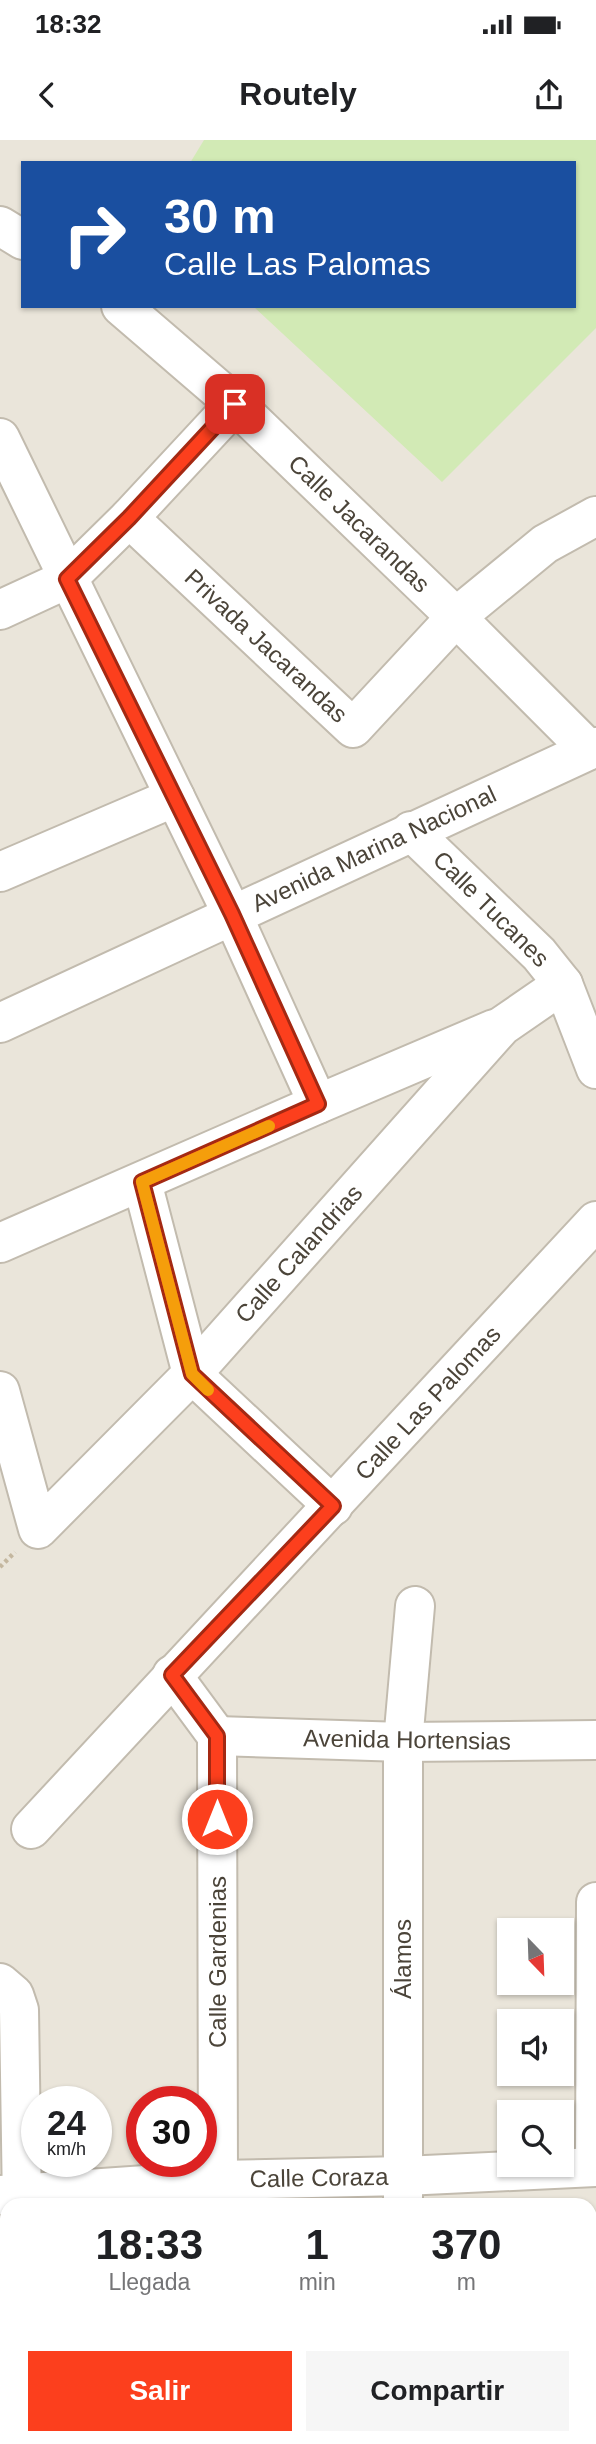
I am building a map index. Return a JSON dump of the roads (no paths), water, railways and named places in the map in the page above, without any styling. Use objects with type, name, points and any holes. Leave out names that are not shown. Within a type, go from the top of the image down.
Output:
[{"type":"street","points":[[0,226],[21,239]]},
{"type":"street","name":"Calle Jacarandas","points":[[123,308],[235,404],[592,749]]},
{"type":"street","points":[[0,610],[67,579],[129,518],[235,404]]},
{"type":"street","points":[[0,438],[232,914],[318,1104]]},
{"type":"street","points":[[456,617],[545,544],[596,516]]},
{"type":"street","name":"Privada Jacarandas","points":[[129,518],[353,728],[456,617]]},
{"type":"street","name":"Avenida Marina Nacional","points":[[0,1023],[592,749]]},
{"type":"street","points":[[0,872],[175,797]]},
{"type":"street","name":"Calle Tucanes","points":[[411,831],[539,954],[563,984],[596,1069]]},
{"type":"street","name":"Calle Calandrias","points":[[0,1391],[38,1528],[192,1374],[502,1026],[563,984]]},
{"type":"street","points":[[0,1243],[502,1026]]},
{"type":"street","points":[[142,1182],[192,1374],[333,1506]]},
{"type":"street","name":"Calle Las Palomas","points":[[31,1829],[596,1221]]},
{"type":"street","name":"Álamos","points":[[403,2191],[403,1742],[415,1606]]},
{"type":"street","points":[[172,1675],[217,1736]]},
{"type":"street","name":"Avenida Hortensias","points":[[217,1736],[403,1742],[596,1740]]},
{"type":"street","name":"Calle Gardenias","points":[[217,1736],[218,2180]]},
{"type":"street","points":[[595,2167],[596,1902]]},
{"type":"street","points":[[0,1983],[14,1995],[19,2010],[15,2198]]},
{"type":"street","name":"Calle Coraza","points":[[15,2198],[218,2180],[403,2191],[595,2167]]}]
